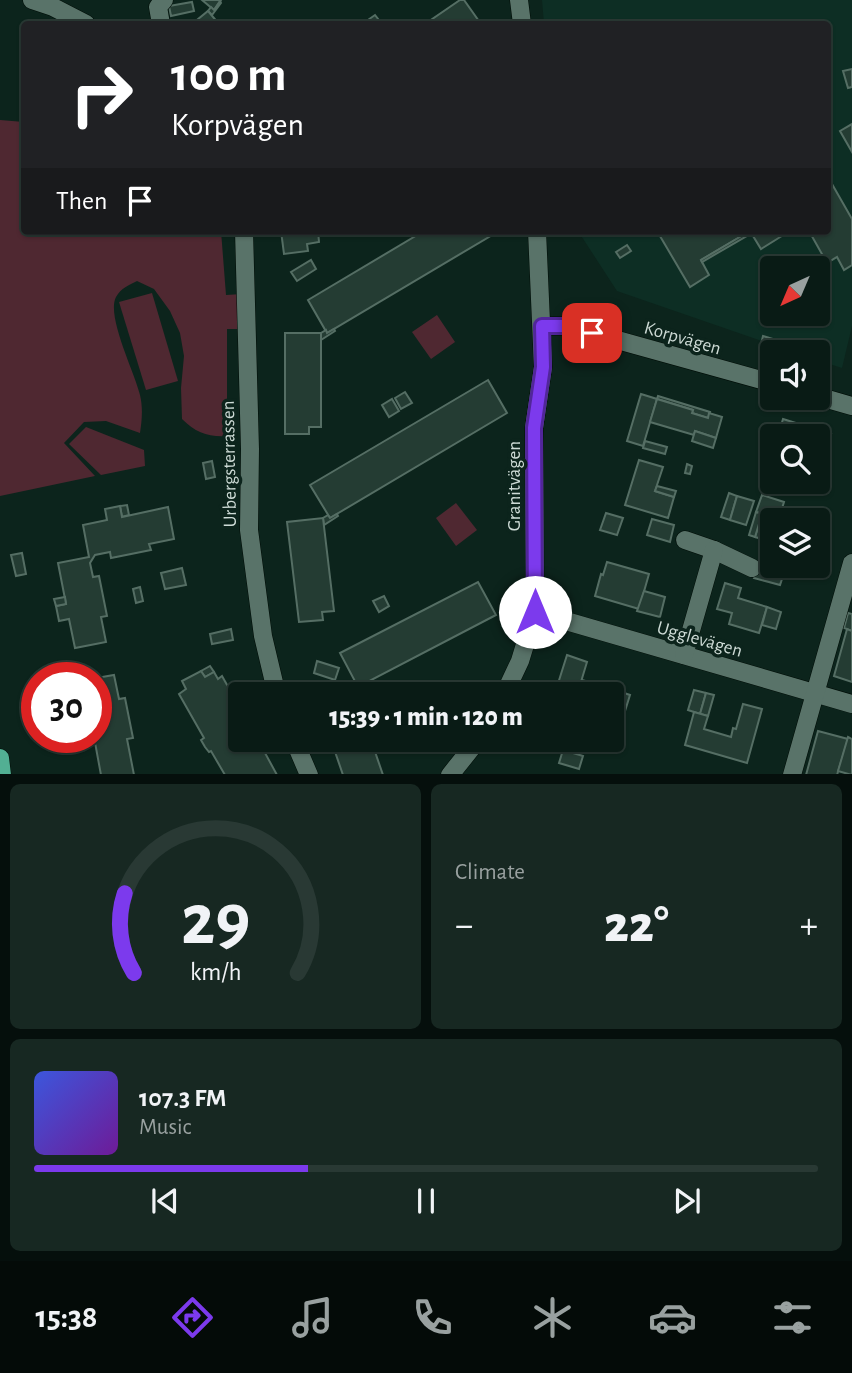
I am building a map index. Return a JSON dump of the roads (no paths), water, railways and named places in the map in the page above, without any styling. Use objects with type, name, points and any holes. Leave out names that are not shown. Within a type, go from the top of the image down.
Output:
[{"type":"street","points":[[32,0],[80,21]]},
{"type":"street","points":[[160,21],[158,7],[164,0]]},
{"type":"street","points":[[519,0],[522,21]]},
{"type":"street","name":"Urbergsterrassen","points":[[244,235],[250,449],[249,530],[264,636],[274,682]]},
{"type":"street","name":"Granitvägen","points":[[510,682],[520,661],[535,612],[534,428],[543,367],[537,235]]},
{"type":"street","name":"Korpvägen","points":[[542,326],[566,326],[760,380]]},
{"type":"street","points":[[830,400],[852,406]]},
{"type":"street","points":[[685,540],[715,550],[752,568]]},
{"type":"street","points":[[684,655],[715,550]]},
{"type":"street","points":[[792,774],[852,563]]},
{"type":"street","name":"Ugglevägen","points":[[535,612],[852,704]]},
{"type":"street","points":[[300,752],[309,774]]},
{"type":"street","points":[[451,774],[468,752]]}]
